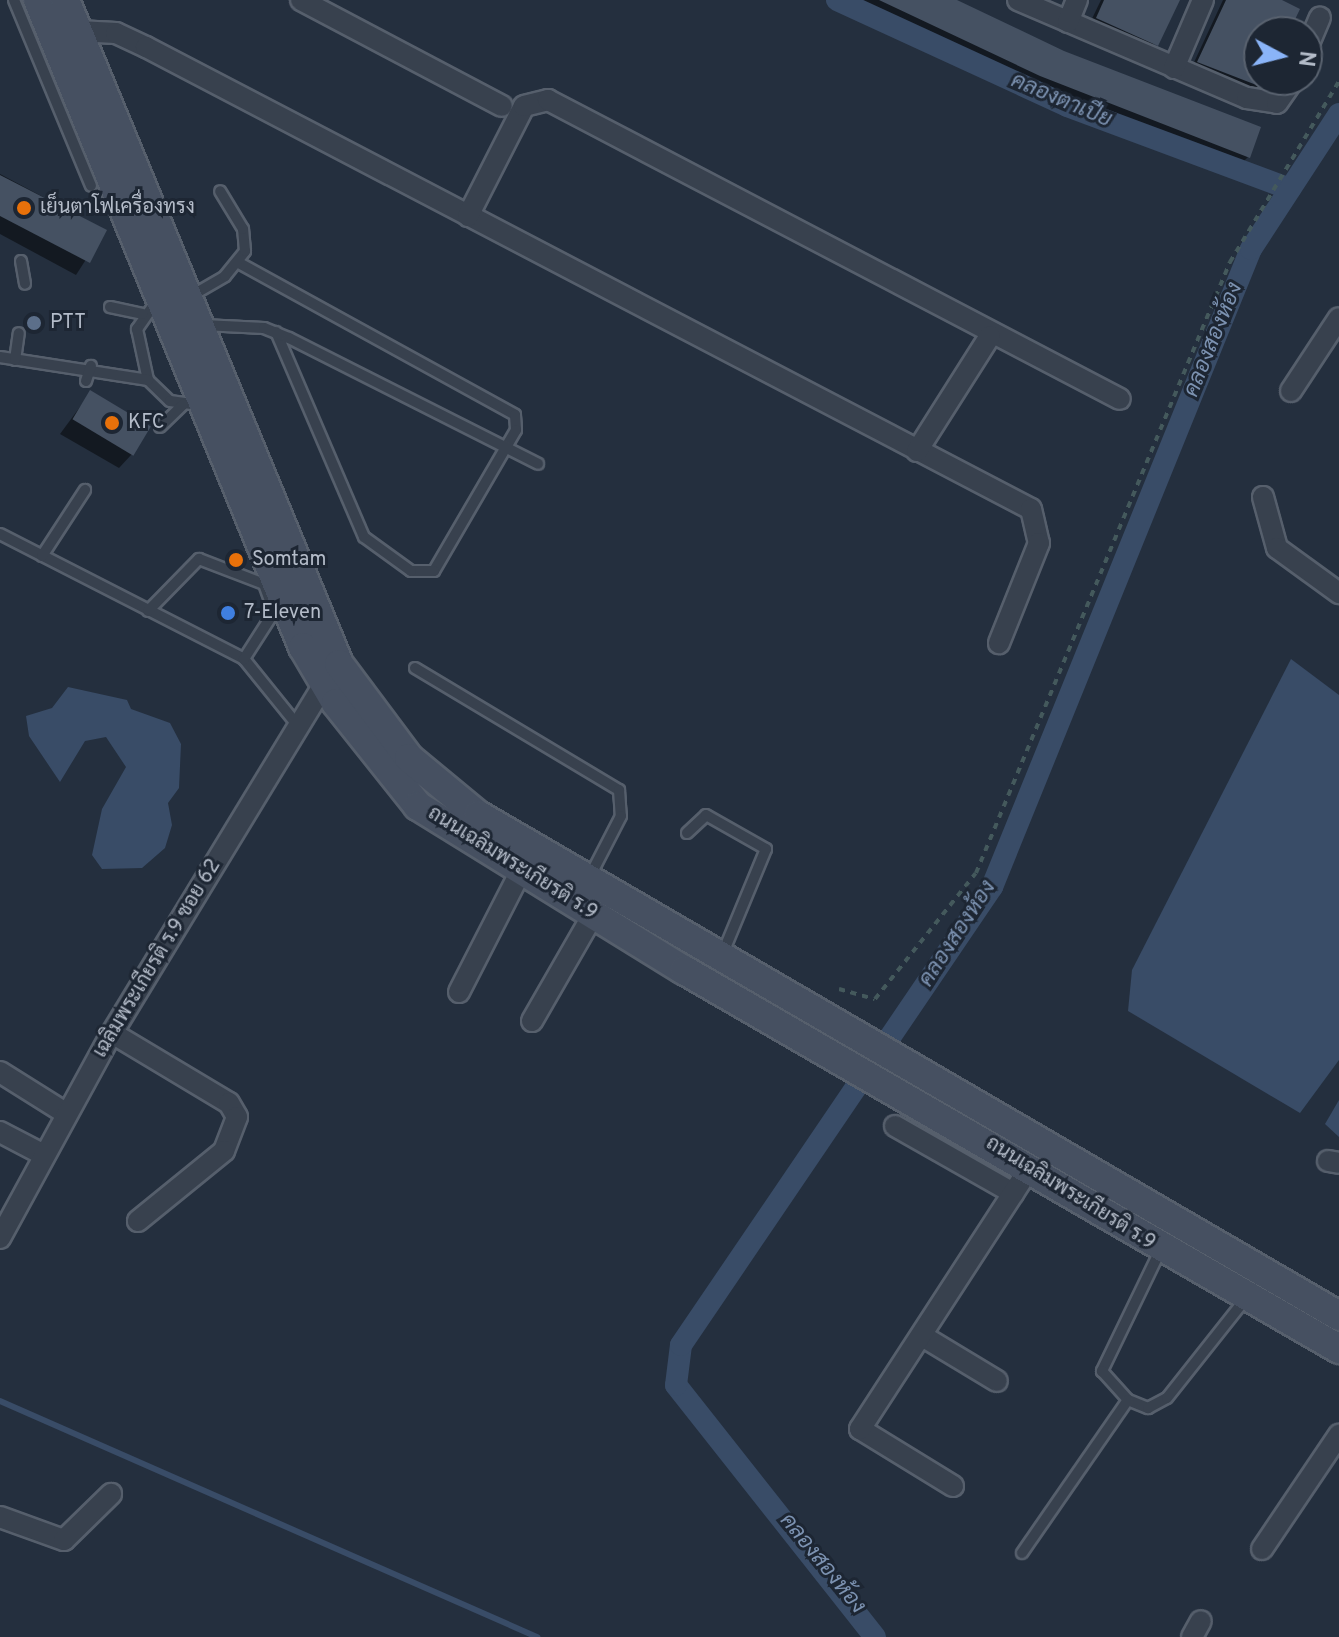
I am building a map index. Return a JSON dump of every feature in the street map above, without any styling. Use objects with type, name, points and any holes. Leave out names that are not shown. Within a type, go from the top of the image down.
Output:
[{"type":"main road","name":"ถนนเฉลิมพระเกียรติ ร.9","points":[[38,0],[150,306],[192,405],[332,674],[418,806],[593,915],[750,1006],[1174,1222],[1339,1316]]},
{"type":"main road","name":"ถนนเฉลิมพระเกียรติ ร.9","points":[[65,0],[191,296],[332,674],[409,758],[441,786],[589,878],[723,953],[977,1120],[1020,1181],[1160,1250],[1339,1349]]},
{"type":"street","points":[[301,0],[502,106]]},
{"type":"street","points":[[1018,0],[1243,95]]},
{"type":"street","points":[[1068,22],[1077,0]]},
{"type":"street","points":[[1174,68],[1203,0]]},
{"type":"street","points":[[78,31],[116,33],[146,47],[1031,509],[1040,526],[999,643]]},
{"type":"street","points":[[1247,96],[1265,103],[1286,96]]},
{"type":"street","points":[[468,216],[524,106],[548,100],[990,336],[1120,399]]},
{"type":"street","points":[[1291,391],[1339,318]]},
{"type":"street","points":[[917,451],[990,336]]},
{"type":"street","points":[[1263,497],[1277,548],[1339,593]]},
{"type":"street","name":"เฉลิมพระเกียรติ ร.9 ซอย 62","points":[[0,1238],[112,1033],[332,674]]},
{"type":"street","points":[[459,992],[521,871]]},
{"type":"street","points":[[532,1021],[593,915]]},
{"type":"street","points":[[112,1033],[204,1086],[237,1117],[224,1151],[138,1221]]},
{"type":"street","points":[[0,1072],[67,1114]]},
{"type":"street","points":[[895,1126],[1020,1181],[924,1337],[860,1429],[953,1486]]},
{"type":"street","points":[[0,1132],[44,1155]]},
{"type":"street","points":[[924,1337],[997,1381]]},
{"type":"street","points":[[1262,1549],[1339,1435]]},
{"type":"street","points":[[0,1517],[64,1540],[111,1494]]},
{"type":"lane","points":[[14,0],[91,186]]},
{"type":"lane","points":[[191,296],[239,263],[243,229],[220,191]]},
{"type":"lane","points":[[21,261],[25,284]]},
{"type":"lane","points":[[239,263],[502,406],[517,424],[507,447],[434,571],[389,560],[364,537],[276,332]]},
{"type":"lane","points":[[110,307],[150,306],[137,350],[148,380]]},
{"type":"lane","points":[[201,325],[276,332],[538,464]]},
{"type":"lane","points":[[15,360],[19,333]]},
{"type":"lane","points":[[0,357],[91,366],[148,380],[192,405],[160,427]]},
{"type":"lane","points":[[86,381],[91,366]]},
{"type":"lane","points":[[42,556],[85,490]]},
{"type":"lane","points":[[0,534],[244,659],[298,726]]},
{"type":"lane","points":[[148,611],[199,559],[264,584],[274,612],[244,659]]},
{"type":"lane","points":[[415,668],[619,790],[621,816],[589,878]]},
{"type":"lane","points":[[687,833],[706,815],[766,849],[723,953]]},
{"type":"lane","points":[[1174,1222],[1102,1371],[1128,1400],[1148,1408],[1167,1398],[1264,1274]]},
{"type":"lane","points":[[1022,1553],[1128,1400]]},
{"type":"path","points":[[839,989],[875,999],[976,873],[1230,262],[1339,81]]},
{"type":"water","points":[[1291,659],[1339,695],[1339,1060],[1300,1113],[1128,1011],[1132,970]]},
{"type":"water","points":[[68,687],[127,700],[131,709],[170,723],[181,744],[179,788],[168,803],[172,825],[165,848],[142,868],[102,869],[92,855],[102,809],[126,767],[106,737],[85,741],[60,782],[29,736],[26,716],[52,708]]},
{"type":"water","points":[[1339,1100],[1339,1137],[1325,1124]]},
{"type":"building","points":[[879,0],[957,0],[1064,51],[1261,127],[1250,158],[1040,76]]},
{"type":"building","points":[[1104,0],[1180,0],[1158,46],[1096,18]]},
{"type":"building","points":[[1226,0],[1282,0],[1300,9],[1297,16],[1243,16],[1243,80],[1197,62]]},
{"type":"building","points":[[0,175],[107,230],[90,263],[0,216]]},
{"type":"building","name":"KFC","points":[[90,390],[151,427],[133,456],[72,419]]},
{"type":"waterway","name":"คลองตาเปีย","points":[[837,0],[1067,106],[1290,189]]},
{"type":"waterway","name":"คลองสองห้อง","points":[[875,1637],[676,1385],[681,1345],[992,887],[1251,249],[1339,114]]},
{"type":"waterway","points":[[0,1401],[537,1637]]},
{"type":"place","name":"เย็นตาโฟเครื่องทรง","points":[[24,208]]},
{"type":"place","name":"PTT","points":[[34,323]]},
{"type":"place","name":"KFC","points":[[112,423]]},
{"type":"place","name":"Somtam","points":[[236,560]]},
{"type":"place","name":"7-Eleven","points":[[228,613]]}]
